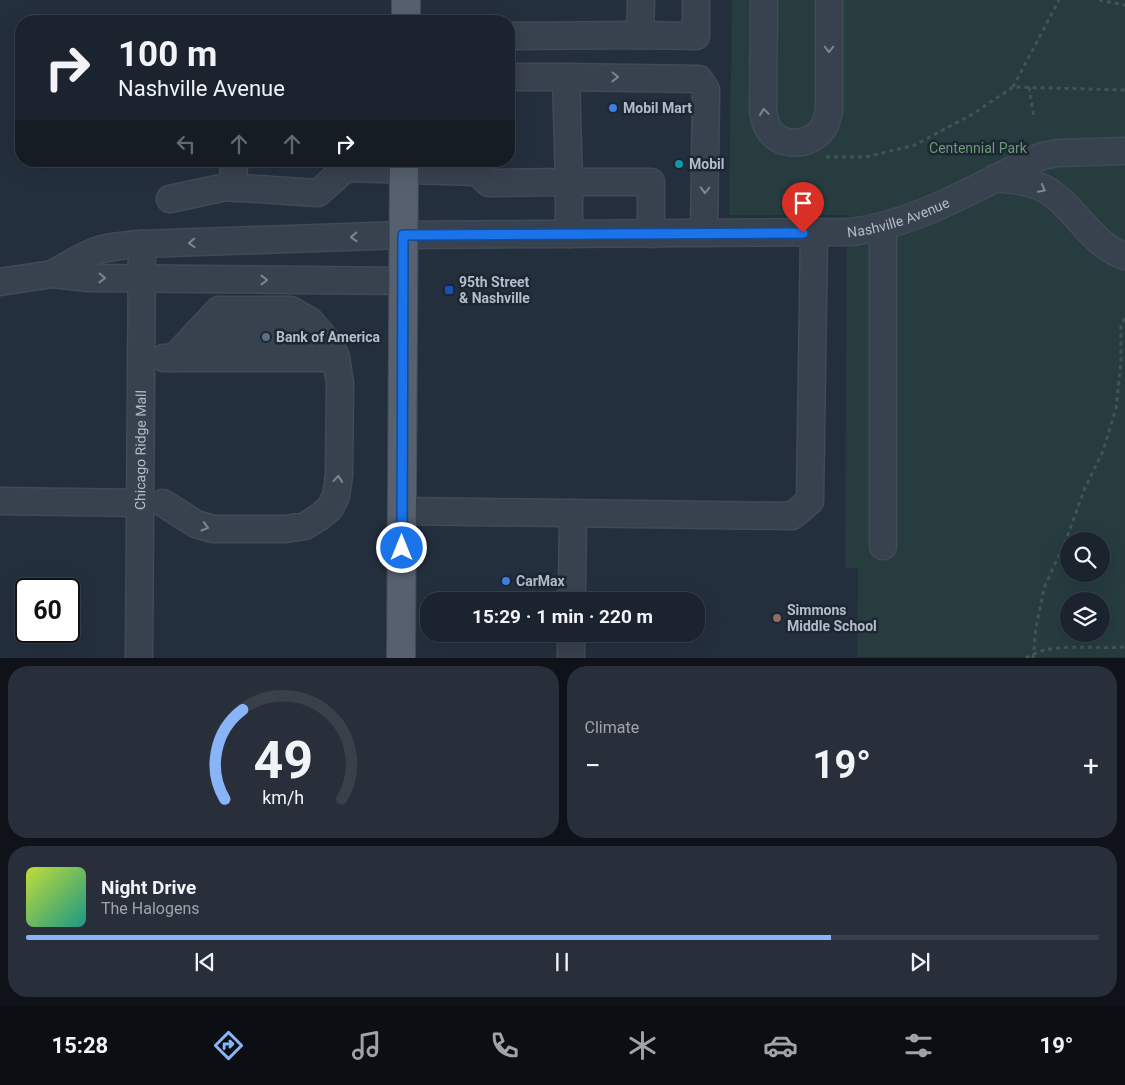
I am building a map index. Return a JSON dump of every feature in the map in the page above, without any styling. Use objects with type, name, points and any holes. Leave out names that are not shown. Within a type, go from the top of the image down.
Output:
[{"type":"main road","points":[[406,0],[406,15]]},
{"type":"main road","points":[[401,658],[404,167]]},
{"type":"street","points":[[640,35],[641,0]]},
{"type":"street","points":[[515,36],[696,36],[696,0]]},
{"type":"street","points":[[764,0],[763,111],[766,126],[773,135],[782,141],[805,142],[824,127],[828,112],[829,0]]},
{"type":"street","points":[[515,77],[699,78],[706,90],[704,233]]},
{"type":"street","points":[[566,77],[569,234]]},
{"type":"street","name":"Nashville Avenue","points":[[54,274],[75,261],[99,250],[116,246],[142,244],[403,235],[814,233],[871,230],[928,211],[1042,156],[1058,153],[1125,151]]},
{"type":"street","points":[[233,188],[234,167]]},
{"type":"street","points":[[170,199],[226,187],[318,193],[346,168],[365,167]]},
{"type":"street","points":[[479,167],[489,184],[651,182],[651,234]]},
{"type":"street","points":[[995,178],[1029,182],[1044,189],[1057,198],[1112,252],[1125,256]]},
{"type":"street","points":[[883,226],[883,546]]},
{"type":"street","points":[[402,511],[792,516],[810,501],[814,233]]},
{"type":"street","name":"Chicago Ridge Mall","points":[[139,658],[152,503],[142,358],[142,244]]},
{"type":"street","points":[[0,282],[54,274],[89,278],[403,281]]},
{"type":"street","points":[[0,501],[152,503],[196,524],[213,529],[285,529],[305,526],[330,508],[336,496],[339,475],[340,383],[324,340],[191,340],[142,358]]},
{"type":"street","points":[[572,591],[573,514]]},
{"type":"path","points":[[821,157],[866,158],[915,144],[972,115],[1013,87],[1059,0]]},
{"type":"path","points":[[1099,0],[1125,5]]},
{"type":"path","points":[[1013,87],[1125,90]]},
{"type":"path","points":[[1029,87],[1034,118]]},
{"type":"path","points":[[1034,656],[1036,628],[1044,588],[1066,540],[1085,488],[1103,451],[1116,408],[1121,362],[1121,326],[1125,317]]},
{"type":"path","points":[[1026,658],[1034,656],[1040,651],[1060,648],[1082,646],[1125,647]]},
{"type":"green space","name":"Centennial Park","points":[[732,0],[1125,0],[1125,657],[857,657],[858,568],[845,568],[847,215],[729,215]]},
{"type":"place","name":"Mobil Mart","points":[[613,108]]},
{"type":"place","name":"Mobil","points":[[679,164]]},
{"type":"place","name":"95th Street & Nashville","points":[[449,290]]},
{"type":"place","name":"Bank of America","points":[[266,337]]},
{"type":"place","name":"CarMax","points":[[506,581]]},
{"type":"place","name":"Simmons Middle School","points":[[777,618]]},
{"type":"route","points":[[402,548],[403,235],[803,233]]}]
